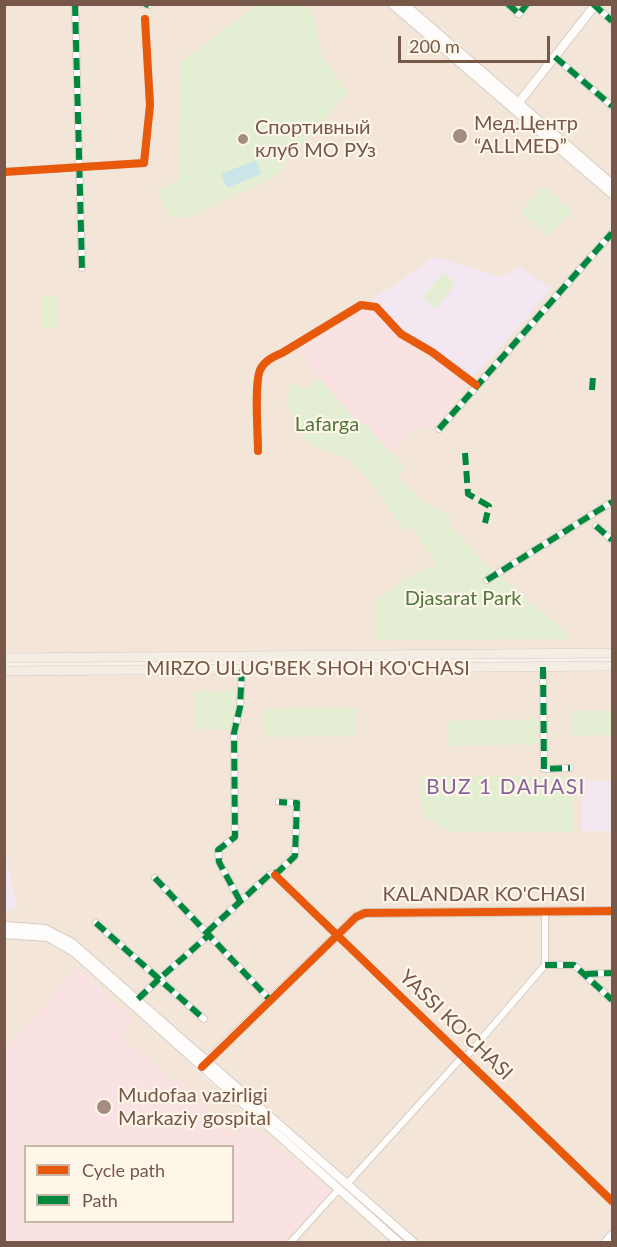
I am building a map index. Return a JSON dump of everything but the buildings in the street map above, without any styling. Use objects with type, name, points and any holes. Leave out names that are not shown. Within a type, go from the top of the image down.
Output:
[{"type":"main road","points":[[392,4],[612,183]]},
{"type":"main road","points":[[404,4],[612,194]]},
{"type":"main road","points":[[516,105],[595,5]]},
{"type":"main road","name":"MIRZO ULUG'BEK SHOH KO'CHASI","points":[[4,658],[612,653]]},
{"type":"main road","points":[[228,656],[228,670]]},
{"type":"main road","name":"MIRZO ULUG'BEK SHOH KO'CHASI","points":[[4,671],[612,666]]},
{"type":"main road","name":"KALANDAR KO'CHASI","points":[[204,1064],[356,917],[374,911],[612,911]]},
{"type":"main road","points":[[4,926],[40,927],[60,935],[138,999],[149,1014]]},
{"type":"main road","points":[[4,934],[34,934],[57,940],[81,957],[149,1014],[343,1186],[413,1242]]},
{"type":"main road","points":[[343,1186],[398,1242]]},
{"type":"main road","points":[[606,1242],[612,1235]]},
{"type":"street","points":[[75,4],[82,268]]},
{"type":"street","points":[[508,4],[519,14],[527,4]]},
{"type":"street","points":[[595,5],[612,21]]},
{"type":"street","points":[[4,172],[80,165],[144,164],[150,105],[145,19]]},
{"type":"street","points":[[555,57],[612,106]]},
{"type":"street","points":[[439,429],[612,233]]},
{"type":"street","points":[[258,452],[259,376],[264,364],[269,358],[282,353],[361,305],[376,307],[401,334],[432,352],[476,385]]},
{"type":"street","points":[[487,580],[612,502]]},
{"type":"street","points":[[596,526],[612,540]]},
{"type":"street","points":[[543,667],[544,769],[570,768]]},
{"type":"street","points":[[240,901],[219,862],[218,850],[235,837],[234,733],[240,707],[242,669]]},
{"type":"street","points":[[138,999],[240,901],[269,875],[275,874],[293,859],[296,850],[297,803],[279,802]]},
{"type":"street","name":"YASSI KO'CHASI","points":[[275,874],[612,1200]]},
{"type":"street","points":[[155,878],[271,1001]]},
{"type":"street","points":[[291,1242],[465,1056],[546,965],[545,912]]},
{"type":"street","points":[[96,923],[204,1019]]},
{"type":"street","points":[[546,965],[574,965],[612,1000]]},
{"type":"street","points":[[586,974],[612,973]]},
{"type":"shaded area","points":[[4,5],[392,5],[612,194],[612,653],[5,658]]},
{"type":"shaded area","points":[[404,5],[612,5],[612,184]]},
{"type":"shaded area","points":[[435,257],[501,277],[520,267],[551,289],[473,378],[436,351],[406,334],[380,305],[370,301]]},
{"type":"shaded area","points":[[361,308],[374,310],[424,360],[432,354],[468,382],[435,425],[408,431],[391,452],[373,435],[368,425],[359,424],[297,350]]},
{"type":"shaded area","points":[[612,666],[612,1242],[413,1242],[86,954],[5,926],[4,671]]},
{"type":"shaded area","points":[[582,781],[612,781],[612,831],[582,831]]},
{"type":"shaded area","points":[[5,849],[17,909],[5,910]]},
{"type":"shaded area","name":"Mudofaa vazirligi Markaziy gospital","points":[[4,934],[34,934],[81,957],[201,1074],[392,1242],[5,1242]]},
{"type":"shaded area","name":"Mudofaa vazirligi Markaziy gospital","points":[[78,967],[132,1019],[120,1035],[174,1082],[178,1078],[189,1087],[186,1092],[235,1135],[247,1122],[331,1192],[284,1242],[5,1242],[4,1051]]},
{"type":"green space","name":"Спортивный клуб МО РУз","points":[[256,5],[304,5],[312,13],[322,57],[348,92],[274,177],[186,218],[168,217],[158,191],[179,180],[181,62]]},
{"type":"green space","points":[[542,186],[572,210],[549,237],[520,212]]},
{"type":"green space","points":[[443,272],[456,283],[436,309],[422,298]]},
{"type":"green space","points":[[42,296],[58,296],[58,328],[42,328]]},
{"type":"green space","points":[[320,379],[359,424],[368,425],[373,435],[405,466],[397,476],[421,500],[451,515],[448,522],[481,560],[573,639],[376,640],[376,599],[422,569],[437,565],[413,529],[405,531],[372,484],[350,460],[311,445],[304,438],[286,404],[291,383],[305,390]]},
{"type":"green space","points":[[237,691],[232,730],[196,729],[194,692]]},
{"type":"green space","points":[[356,708],[356,736],[265,737],[264,709]]},
{"type":"green space","points":[[571,711],[612,711],[612,735],[571,736]]},
{"type":"green space","points":[[538,719],[538,744],[447,746],[447,721]]},
{"type":"green space","points":[[420,776],[572,776],[573,832],[450,832],[422,814]]},
{"type":"water","points":[[256,160],[261,174],[227,188],[221,174]]},
{"type":"marked path","points":[[75,4],[82,268]]},
{"type":"marked path","points":[[145,4],[149,5]]},
{"type":"marked path","points":[[508,4],[519,14],[527,4]]},
{"type":"marked path","points":[[593,4],[612,21]]},
{"type":"marked path","points":[[555,57],[612,106]]},
{"type":"marked path","points":[[439,429],[612,233]]},
{"type":"marked path","points":[[592,390],[593,377]]},
{"type":"marked path","points":[[465,453],[468,494],[489,506],[485,523]]},
{"type":"marked path","points":[[487,580],[612,502]]},
{"type":"marked path","points":[[596,526],[612,540]]},
{"type":"marked path","points":[[543,667],[544,769],[570,768]]},
{"type":"marked path","points":[[240,901],[219,862],[218,850],[235,837],[234,733],[240,707],[242,669]]},
{"type":"marked path","points":[[207,932],[269,875],[278,872],[295,856],[297,803],[279,802]]},
{"type":"marked path","points":[[155,878],[271,1001]]},
{"type":"marked path","points":[[96,923],[159,979],[209,935]]},
{"type":"marked path","points":[[545,965],[574,965],[612,1000]]},
{"type":"marked path","points":[[586,974],[612,973]]},
{"type":"marked path","points":[[138,999],[159,979],[204,1019]]},
{"type":"cycle path","points":[[4,172],[144,163],[150,105],[145,19]]},
{"type":"cycle path","points":[[258,451],[257,386],[260,370],[264,364],[361,305],[376,307],[401,334],[432,352],[476,385]]},
{"type":"cycle path","points":[[275,875],[612,1201]]},
{"type":"cycle path","points":[[202,1067],[356,917],[365,913],[612,911]]},
{"type":"place","name":"Мед.Центр “ALLMED”","points":[[460,136]]},
{"type":"place","name":"Спортивный клуб МО РУз","points":[[243,139]]},
{"type":"place","name":"Mudofaa vazirligi Markaziy gospital","points":[[104,1107]]},
{"type":"district","name":"BUZ 1 DAHASI","points":[[506,787]]},
{"type":"park label","name":"Lafarga","points":[[327,425]]},
{"type":"park label","name":"Djasarat Park","points":[[463,599]]}]
